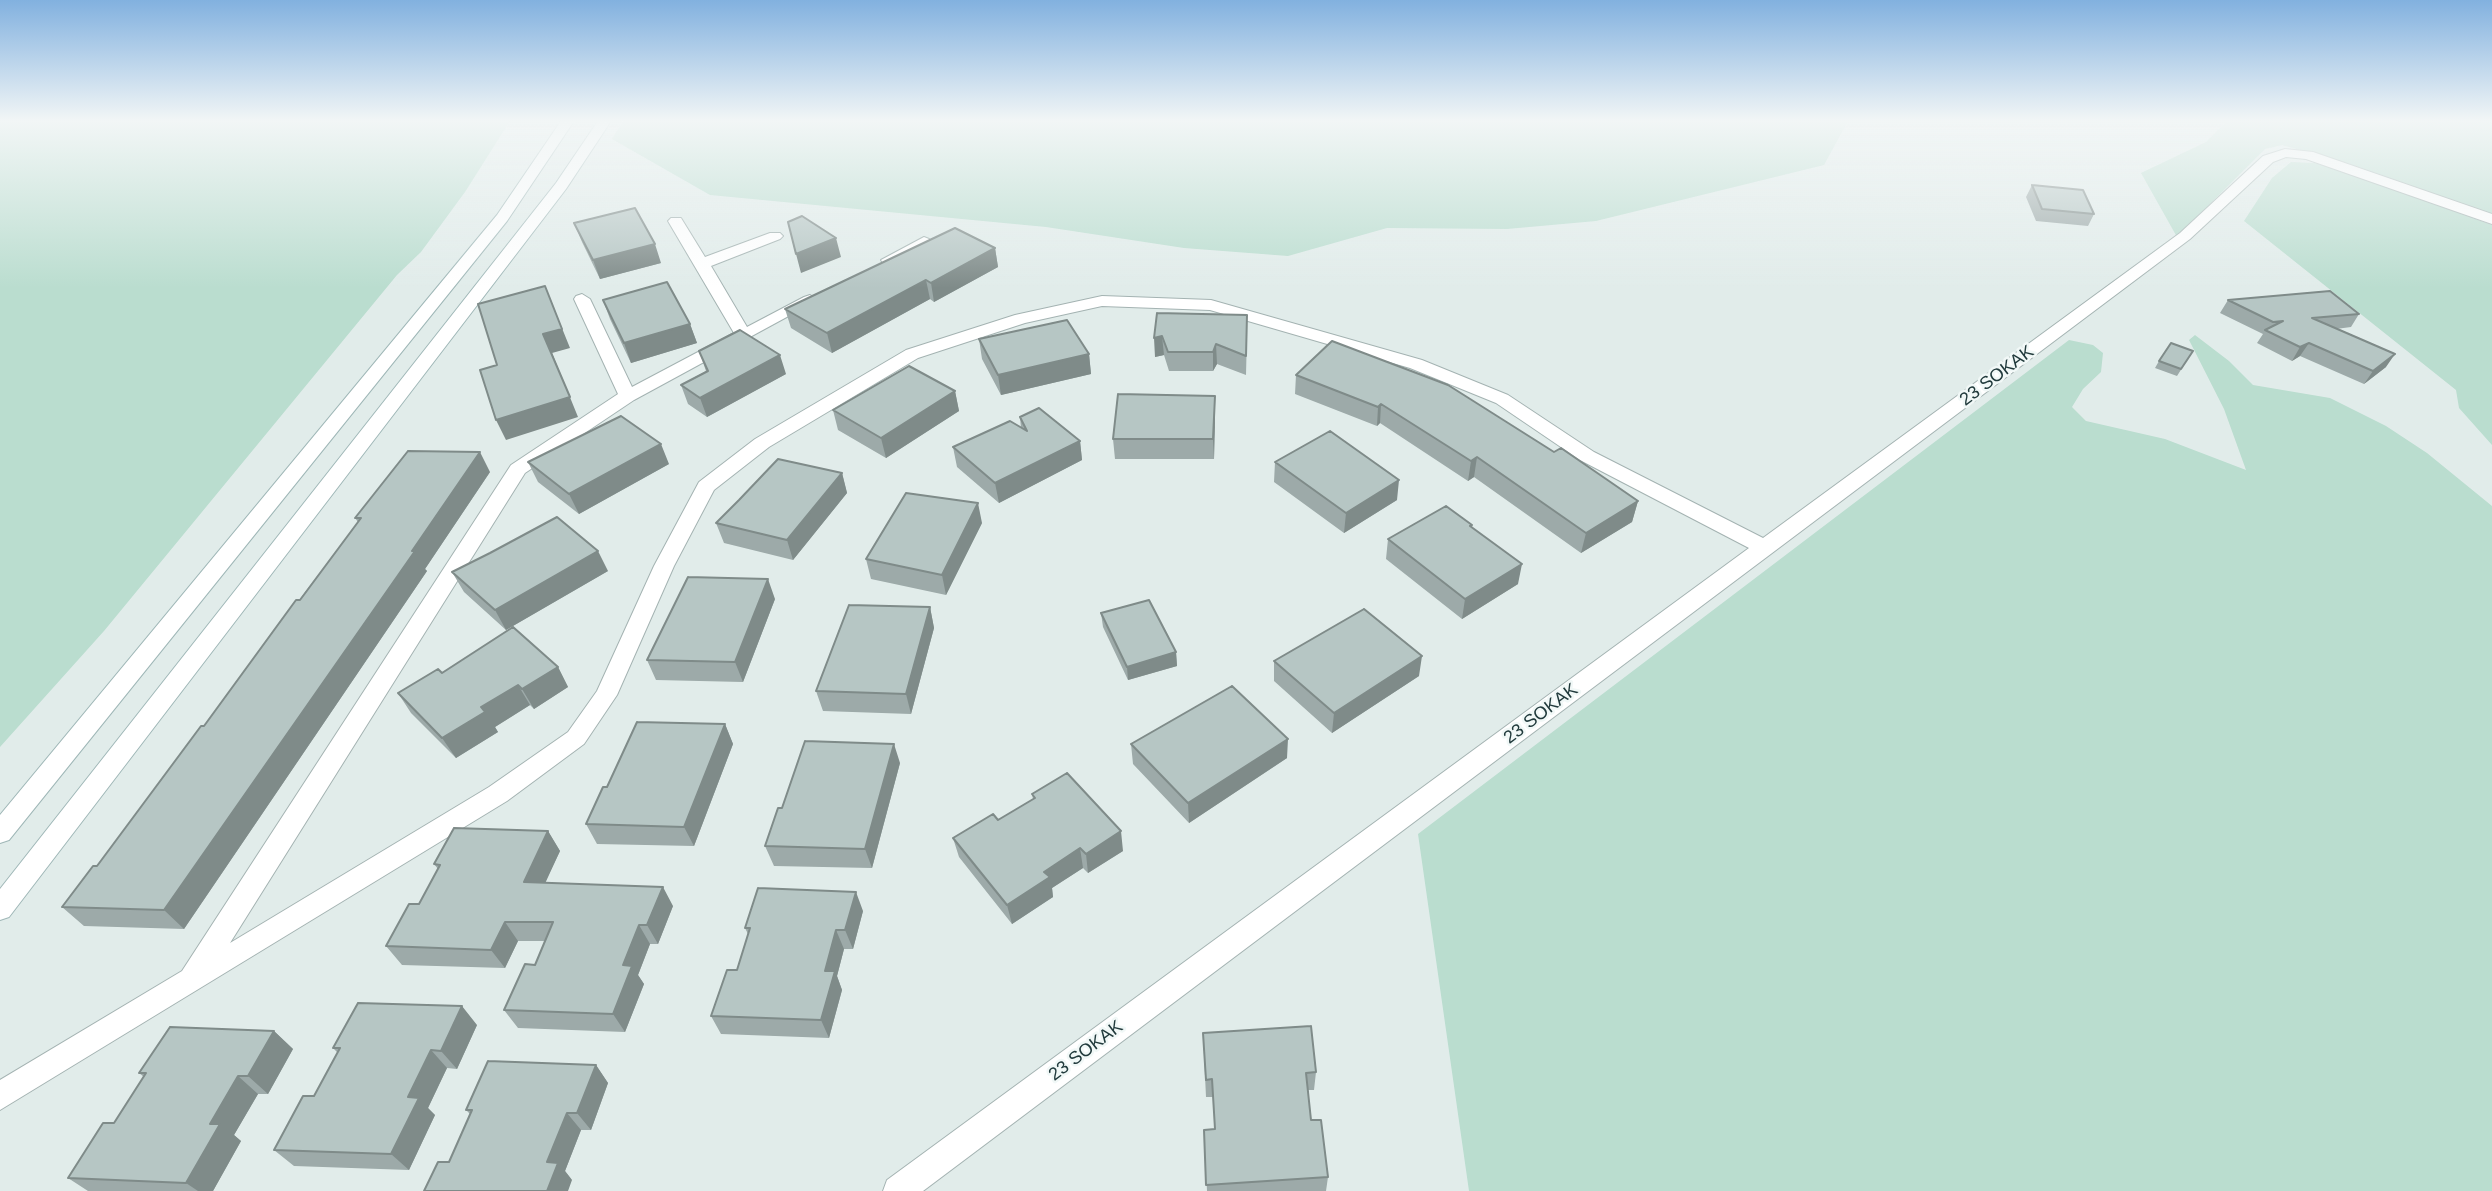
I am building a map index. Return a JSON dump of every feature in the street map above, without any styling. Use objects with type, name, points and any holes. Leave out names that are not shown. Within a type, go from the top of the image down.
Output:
[{"type":"street","points":[[0,833],[502,218],[530,177]]},
{"type":"street","points":[[0,909],[566,177]]},
{"type":"street","name":"23 SOKAK","points":[[898,1191],[2185,236],[2249,177]]},
{"type":"street","name":"23 SOKAK","points":[[2373,177],[2492,219]]},
{"type":"street","points":[[676,221],[743,334]]},
{"type":"street","points":[[701,264],[775,236]]},
{"type":"street","points":[[865,272],[924,242]]},
{"type":"street","points":[[190,982],[518,469],[628,397],[830,290]]},
{"type":"street","points":[[582,299],[628,397]]},
{"type":"street","points":[[0,1096],[498,794],[576,738],[606,695],[664,566],[706,486],[762,443],[912,354],[1021,319],[1102,301],[1211,305],[1416,364],[1502,399],[1587,456],[1765,548]]},
{"type":"green space","points":[[0,177],[475,177],[421,252],[397,275],[104,631],[0,747]]},
{"type":"green space","points":[[678,177],[1777,177],[1596,221],[1507,229],[1387,228],[1288,256],[1184,248],[1046,227],[710,195]]},
{"type":"green space","points":[[2143,177],[2237,177],[2177,237]]},
{"type":"green space","points":[[2358,177],[2492,225],[2492,445],[2459,408],[2456,390],[2244,221],[2272,178]]},
{"type":"green space","points":[[2386,177],[2492,177],[2492,214]]},
{"type":"green space","points":[[2195,335],[2229,361],[2253,385],[2330,398],[2386,426],[2427,453],[2492,506],[2492,1191],[1469,1191],[1418,834],[2069,340],[2093,345],[2103,353],[2101,372],[2083,389],[2072,407],[2086,421],[2165,439],[2246,470],[2224,409],[2189,340]]},
{"type":"building","points":[[2032,185],[2083,190],[2094,214],[2042,209]]},
{"type":"building","points":[[635,208],[655,244],[593,260],[574,223]]},
{"type":"building","points":[[802,216],[836,238],[796,254],[788,222]]},
{"type":"building","points":[[955,228],[995,248],[931,283],[926,280],[827,333],[785,309]]},
{"type":"building","points":[[667,282],[690,324],[624,343],[603,300]]},
{"type":"building","points":[[545,286],[562,329],[543,334],[570,397],[496,420],[480,370],[497,365],[478,304]]},
{"type":"building","points":[[2330,291],[2359,314],[2312,318],[2395,354],[2373,371],[2309,343],[2300,347],[2265,330],[2283,321],[2273,322],[2228,300]]},
{"type":"building","points":[[1157,313],[1247,315],[1246,356],[1216,344],[1213,352],[1168,352],[1162,336],[1154,338]]},
{"type":"building","points":[[1067,320],[1089,354],[998,375],[979,339]]},
{"type":"building","points":[[740,330],[780,355],[700,398],[681,385],[708,371],[699,351]]},
{"type":"building","points":[[1332,341],[1448,385],[1554,452],[1561,448],[1638,501],[1586,533],[1477,457],[1471,461],[1381,404],[1378,407],[1296,375]]},
{"type":"building","points":[[2171,343],[2193,351],[2181,369],[2159,361]]},
{"type":"building","points":[[909,366],[955,391],[881,438],[833,410]]},
{"type":"building","points":[[1118,394],[1215,396],[1213,439],[1113,439]]},
{"type":"building","points":[[1039,408],[1080,441],[995,483],[953,447],[1010,421],[1027,431],[1020,417]]},
{"type":"building","points":[[621,416],[661,444],[569,494],[528,462]]},
{"type":"building","points":[[1330,431],[1399,480],[1346,513],[1275,462]]},
{"type":"building","points":[[408,451],[480,452],[412,551],[415,551],[164,910],[62,907],[93,866],[97,866],[201,726],[204,726],[296,600],[300,600],[361,518],[355,518]]},
{"type":"building","points":[[778,459],[842,473],[787,540],[716,523],[739,500]]},
{"type":"building","points":[[906,493],[978,503],[942,575],[866,559]]},
{"type":"building","points":[[1446,506],[1522,564],[1465,599],[1388,539]]},
{"type":"building","points":[[557,517],[598,551],[495,610],[452,572],[490,553]]},
{"type":"building","points":[[688,577],[768,579],[735,662],[647,660]]},
{"type":"building","points":[[1149,600],[1176,652],[1127,667],[1101,613]]},
{"type":"building","points":[[849,605],[930,607],[906,694],[816,691]]},
{"type":"building","points":[[1364,609],[1422,656],[1334,713],[1274,661]]},
{"type":"building","points":[[513,627],[558,667],[522,689],[518,685],[481,707],[485,712],[442,738],[398,693],[438,669],[442,673]]},
{"type":"building","points":[[1232,686],[1288,739],[1188,803],[1131,744]]},
{"type":"building","points":[[637,722],[725,724],[684,827],[586,824],[603,787],[607,787]]},
{"type":"building","points":[[805,741],[894,744],[865,849],[765,846],[778,808],[782,808]]},
{"type":"building","points":[[1067,773],[1121,831],[1086,854],[1080,848],[1044,872],[1050,877],[1007,905],[953,838],[993,814],[998,820],[1035,798],[1032,794]]},
{"type":"building","points":[[454,828],[548,831],[524,882],[663,887],[647,925],[639,925],[623,965],[632,966],[613,1014],[504,1010],[525,964],[535,965],[553,922],[505,922],[491,950],[386,946],[409,904],[419,904],[440,865],[434,864]]},
{"type":"building","points":[[758,888],[856,892],[845,930],[836,930],[825,971],[835,971],[821,1020],[711,1016],[727,970],[737,970],[750,928],[745,928]]},
{"type":"building","points":[[358,1003],[462,1006],[441,1051],[431,1050],[408,1097],[419,1098],[391,1154],[274,1150],[303,1096],[314,1096],[340,1048],[333,1048]]},
{"type":"building","points":[[1311,1026],[1316,1072],[1306,1073],[1311,1120],[1321,1120],[1328,1177],[1206,1185],[1204,1130],[1215,1129],[1212,1079],[1206,1080],[1203,1033]]},
{"type":"building","points":[[170,1027],[274,1031],[248,1076],[238,1076],[210,1124],[220,1124],[186,1183],[68,1178],[103,1123],[114,1123],[146,1073],[139,1073]]},
{"type":"building","points":[[488,1061],[596,1065],[577,1113],[567,1113],[547,1162],[558,1163],[547,1191],[424,1191],[438,1162],[449,1162],[472,1110],[466,1110]]}]
